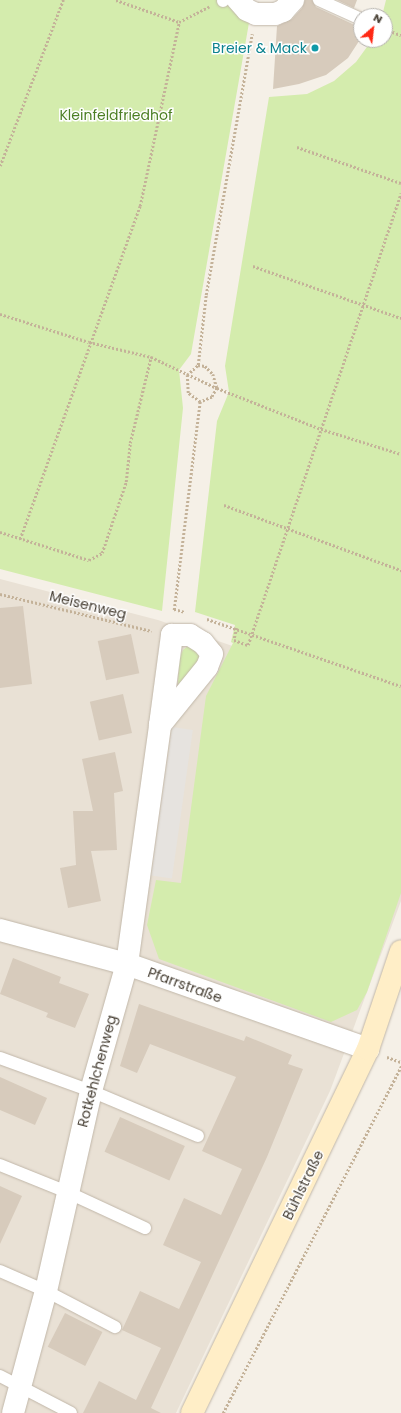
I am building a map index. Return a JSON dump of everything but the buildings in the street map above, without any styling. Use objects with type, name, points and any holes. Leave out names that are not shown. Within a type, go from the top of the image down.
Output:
[{"type":"main road","name":"Bühlstraße","points":[[192,1413],[368,1049],[401,951]]},
{"type":"street","points":[[228,0],[256,14],[275,14],[283,11],[293,0]]},
{"type":"street","points":[[160,725],[207,667],[212,654],[203,643],[190,636],[177,620]]},
{"type":"street","name":"Rotkehlchenweg","points":[[13,1413],[46,1291],[67,1192],[91,1091],[127,964],[160,725],[177,620]]},
{"type":"street","name":"Pfarrstraße","points":[[0,930],[127,964],[368,1049]]},
{"type":"lane","points":[[319,0],[353,15]]},
{"type":"lane","points":[[0,1058],[91,1091],[198,1136]]},
{"type":"lane","points":[[0,1165],[67,1192],[145,1228]]},
{"type":"lane","points":[[0,1271],[46,1291],[115,1327]]},
{"type":"lane","points":[[0,1376],[71,1413]]},
{"type":"path","points":[[0,166],[63,0]]},
{"type":"path","points":[[116,0],[179,22],[228,0]]},
{"type":"path","points":[[187,375],[198,365],[206,295],[256,14]]},
{"type":"path","points":[[20,539],[89,342],[140,206],[179,22]]},
{"type":"path","points":[[297,147],[401,183]]},
{"type":"path","points":[[237,628],[234,640],[248,645],[401,192]]},
{"type":"path","points":[[253,266],[401,318]]},
{"type":"path","points":[[0,314],[89,342],[151,357],[217,388],[321,429],[401,454]]},
{"type":"path","points":[[0,532],[88,560],[102,553],[126,482],[130,444],[151,357]]},
{"type":"path","points":[[198,365],[205,366],[214,374],[217,388],[212,397],[200,402]]},
{"type":"path","points":[[187,375],[188,393],[200,402]]},
{"type":"path","points":[[177,620],[200,402]]},
{"type":"path","points":[[224,505],[401,570]]},
{"type":"path","name":"Meisenweg","points":[[0,594],[177,620]]},
{"type":"path","points":[[200,617],[237,628],[401,686]]},
{"type":"path","points":[[224,1413],[401,1066]]},
{"type":"shaded area","points":[[0,579],[158,620],[401,705],[401,901],[330,1091],[176,1413],[0,1413]]},
{"type":"shaded area","points":[[172,727],[193,730],[172,878],[151,876]]},
{"type":"green space","name":"Kleinfeldfriedhof","points":[[0,0],[222,0],[250,17],[191,354],[179,370],[183,408],[162,611],[0,569]]},
{"type":"green space","points":[[386,0],[401,0],[401,893],[367,992],[357,1010],[331,1022],[159,959],[147,925],[156,880],[181,883],[206,696],[233,643],[231,642],[235,625],[195,612],[217,421],[229,392],[225,366],[269,97],[307,94],[334,81],[356,62],[366,48],[393,48],[393,8],[384,8]]},
{"type":"green space","points":[[188,646],[200,652],[200,662],[181,685],[178,684],[179,659],[183,650]]},
{"type":"place","name":"Breier & Mack","points":[[315,48]]}]
